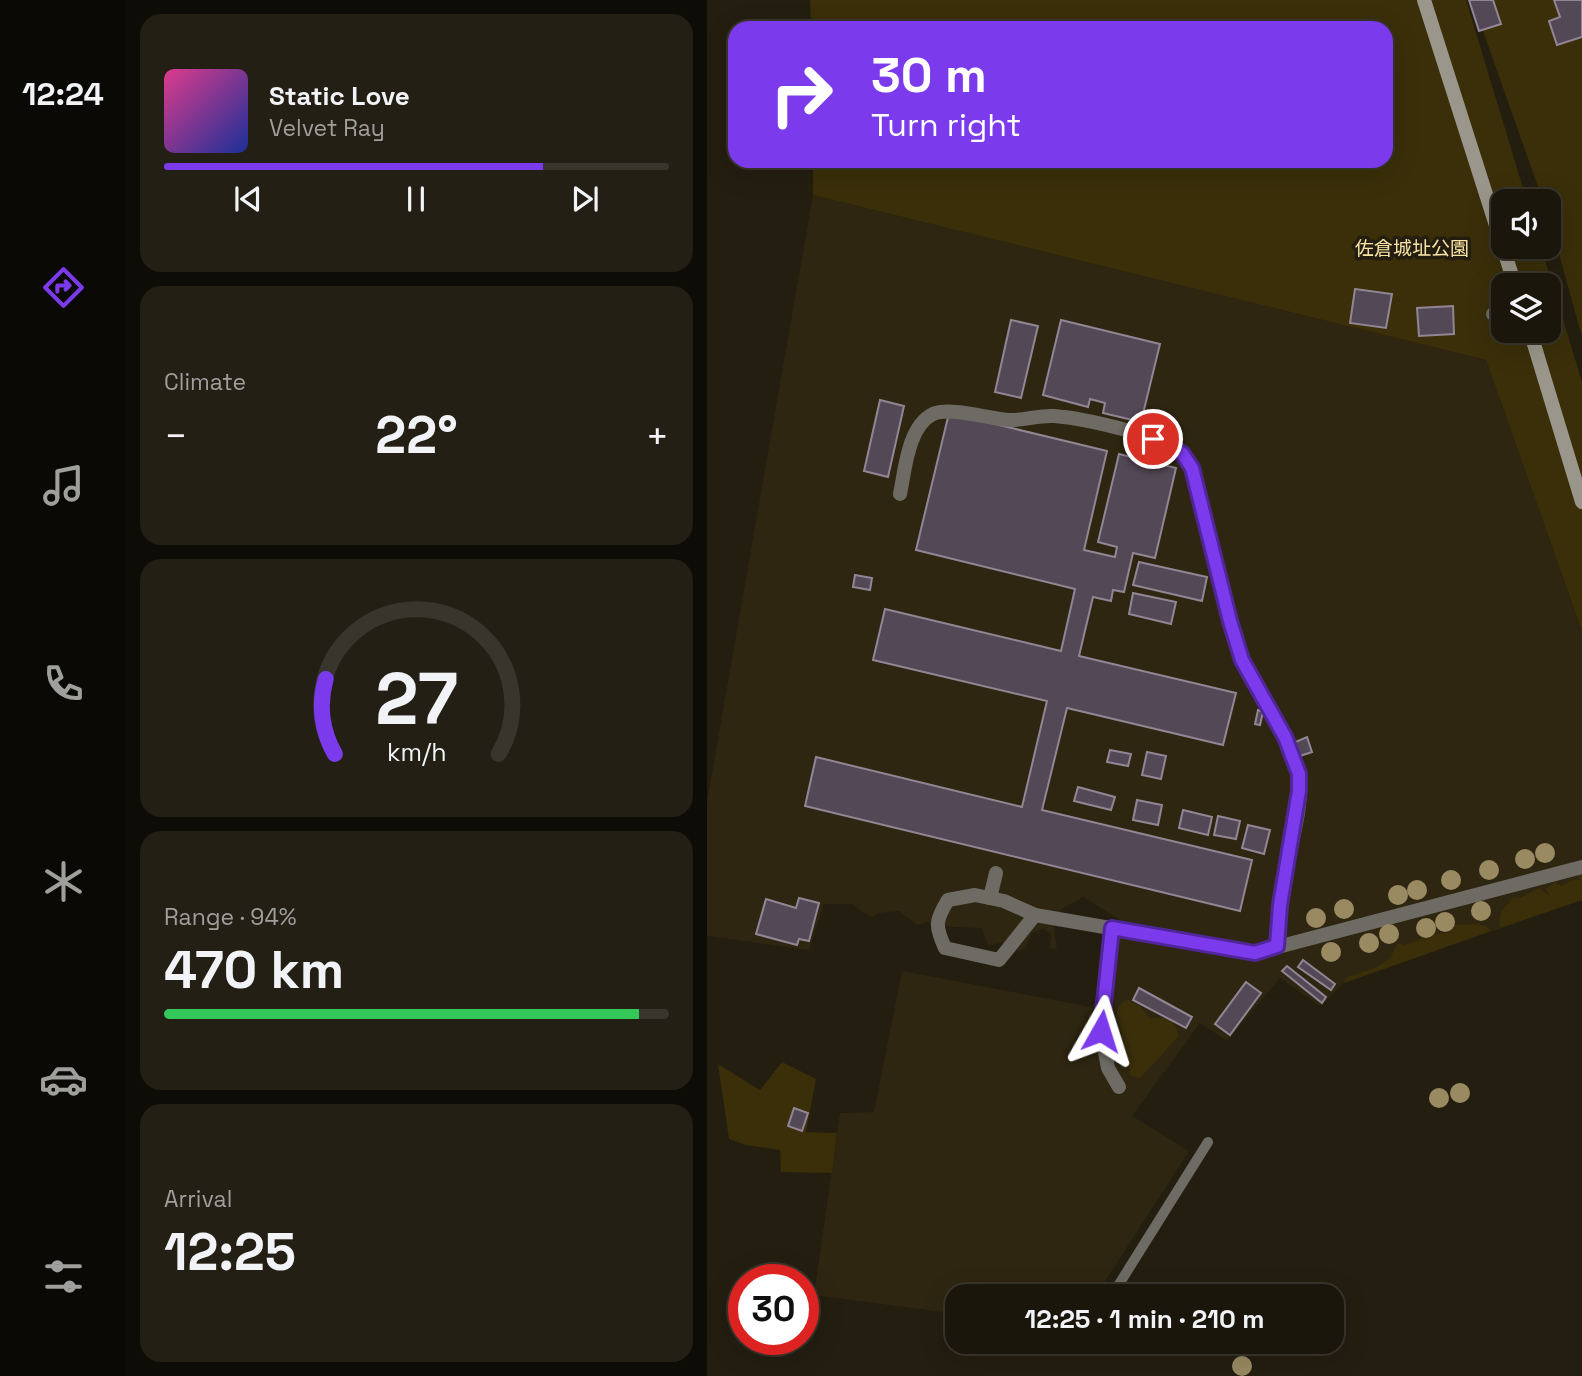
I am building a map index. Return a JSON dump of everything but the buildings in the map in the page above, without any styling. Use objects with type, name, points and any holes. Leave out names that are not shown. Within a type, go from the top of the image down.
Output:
[{"type":"street","points":[[1424,0],[1511,273]]},
{"type":"street","points":[[1534,343],[1582,502]]},
{"type":"street","points":[[900,494],[910,445],[916,432],[932,414],[942,412],[1011,420],[1053,416],[1139,433],[1182,453],[1192,468],[1242,660],[1285,737],[1299,774],[1297,811],[1280,905],[1277,946]]},
{"type":"street","points":[[1035,915],[999,960],[946,948],[937,930],[938,915],[948,900],[975,895],[1004,901],[1035,915],[1255,953],[1582,867]]},
{"type":"street","points":[[990,898],[996,873]]},
{"type":"street","points":[[1112,928],[1101,1031],[1108,1068],[1119,1087]]},
{"type":"lane","points":[[1119,1284],[1208,1142]]},
{"type":"shaded area","points":[[813,195],[1486,360],[1582,631],[1582,900],[1344,983],[1320,1006],[1280,978],[1227,1041],[1200,1023],[1132,1116],[1189,1151],[1103,1284],[945,1284],[945,1312],[819,1296],[818,1264],[840,1113],[874,1112],[902,971],[1091,1007],[1104,990],[1114,954],[1119,919],[1083,897],[1062,909],[1053,922],[1057,949],[1050,948],[1051,934],[1044,929],[1032,933],[1026,948],[1018,951],[1008,942],[988,945],[982,928],[926,922],[917,925],[899,911],[878,913],[873,917],[853,904],[824,904],[809,950],[707,936],[707,802]]},
{"type":"green space","name":"佐倉城址公園","points":[[810,0],[1466,0],[1523,189],[1491,189],[1491,259],[1545,259],[1549,273],[1491,273],[1491,343],[1561,343],[1561,313],[1582,382],[1582,631],[1486,360],[813,195],[813,168],[1393,168],[1393,21],[811,21]]},
{"type":"green space","points":[[1472,0],[1582,0],[1582,337],[1560,259],[1561,189],[1539,189]]},
{"type":"green space","points":[[1582,870],[1582,900],[1500,928],[1501,914],[1513,897],[1520,898],[1539,888],[1550,896],[1546,889],[1555,882],[1561,886],[1573,880],[1580,880],[1578,875]]},
{"type":"green space","points":[[1478,924],[1491,931],[1344,983],[1347,977],[1375,968],[1390,958],[1398,943],[1404,945],[1438,933],[1448,933],[1453,925]]},
{"type":"green space","points":[[1127,999],[1141,1007],[1150,1019],[1170,1020],[1178,1037],[1140,1078],[1131,1076],[1116,1009]]},
{"type":"green space","points":[[782,1062],[816,1079],[806,1132],[837,1133],[832,1173],[781,1172],[780,1150],[746,1145],[729,1139],[718,1064],[760,1090]]},
{"type":"route","points":[[1101,1031],[1112,928],[1255,953],[1277,946],[1280,905],[1299,791],[1299,774],[1285,737],[1242,660],[1192,468],[1182,453],[1153,439]]}]
